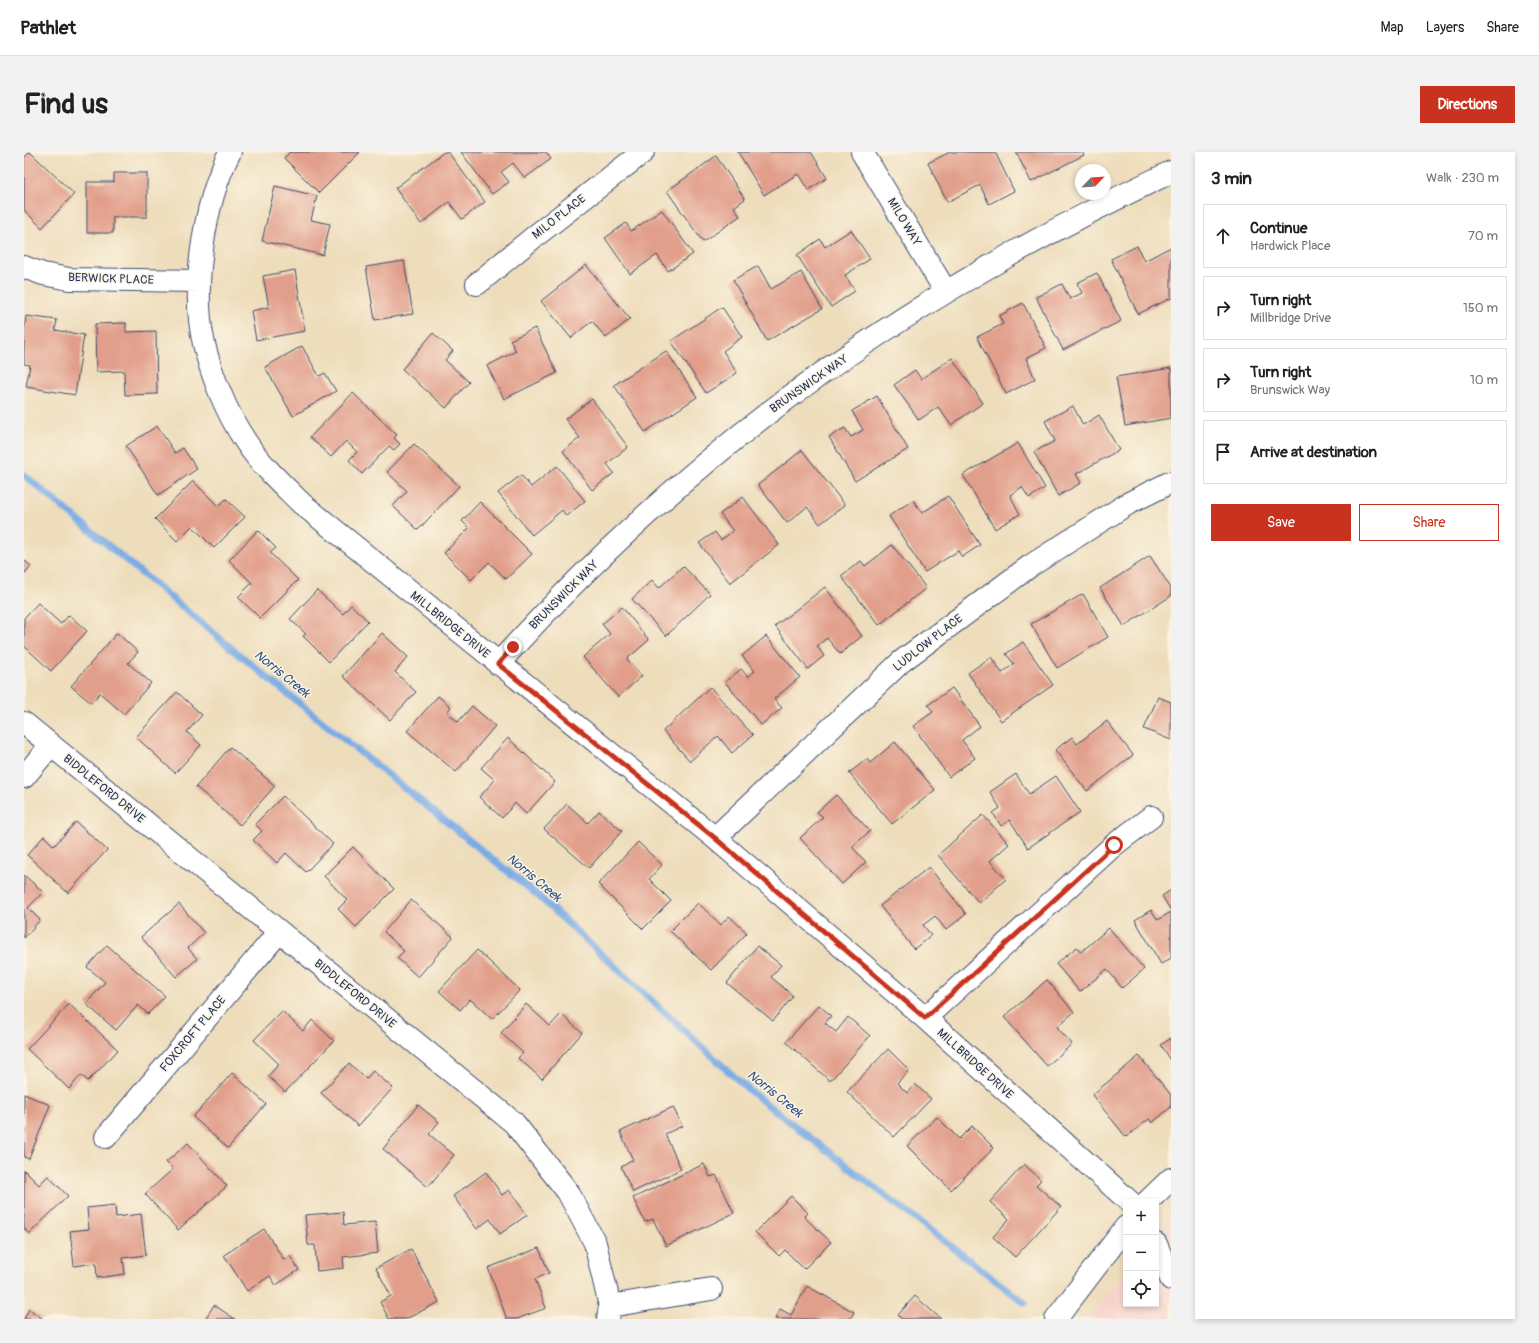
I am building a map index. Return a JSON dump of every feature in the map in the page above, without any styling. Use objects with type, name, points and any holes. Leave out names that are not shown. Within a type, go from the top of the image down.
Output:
[{"type":"street","name":"MILLBRIDGE DRIVE","points":[[230,152],[214,189],[206,223],[200,281],[200,320],[204,344],[211,366],[233,420],[245,442],[267,469],[300,503],[715,838],[925,1018],[1127,1199]]},
{"type":"street","name":"MILO PLACE","points":[[477,284],[534,236],[643,152]]},
{"type":"street","name":"MILO WAY","points":[[862,152],[946,292]]},
{"type":"street","name":"BRUNSWICK WAY","points":[[498,664],[572,585],[617,542],[720,451],[781,403],[946,292],[1099,206],[1171,172]]},
{"type":"street","name":"BERWICK PLACE","points":[[24,267],[43,274],[69,279],[200,281]]},
{"type":"street","name":"LUDLOW PLACE","points":[[715,838],[902,661],[1030,566],[1129,504],[1169,483]]},
{"type":"street","name":"BIDDLEFORD DRIVE","points":[[24,723],[50,746],[514,1123],[568,1192],[595,1243],[609,1313]]},
{"type":"street","points":[[24,777],[50,746]]},
{"type":"street","points":[[925,1018],[1114,845],[1151,817]]},
{"type":"street","name":"FOXCROFT PLACE","points":[[106,1137],[279,932]]},
{"type":"street","points":[[1150,1199],[1171,1178]]},
{"type":"street","points":[[1056,1319],[1123,1231]]},
{"type":"street","points":[[1159,1251],[1171,1279]]},
{"type":"street","points":[[609,1313],[711,1289]]},
{"type":"shaded area","points":[[1171,1216],[1171,1319],[1089,1319],[1123,1276],[1123,1307],[1159,1307],[1159,1231]]},
{"type":"building","points":[[30,152],[74,194],[42,228],[24,210],[24,158]]},
{"type":"building","points":[[290,152],[360,152],[319,193],[284,158]]},
{"type":"building","points":[[444,152],[448,152],[485,202],[462,219],[449,202],[421,224],[395,188]]},
{"type":"building","points":[[461,152],[546,152],[551,159],[525,178],[513,163],[501,172],[509,182],[492,194]]},
{"type":"building","points":[[738,152],[811,152],[827,178],[808,190],[798,174],[764,195]]},
{"type":"building","points":[[950,152],[995,152],[1014,191],[989,204],[980,185],[947,202],[928,163]]},
{"type":"building","points":[[1016,152],[1082,152],[1084,155],[1031,182]]},
{"type":"building","points":[[716,156],[745,199],[734,207],[740,216],[703,242],[667,191]]},
{"type":"building","points":[[114,173],[147,173],[147,217],[113,217],[113,233],[87,233],[87,182],[114,182]]},
{"type":"building","points":[[275,186],[317,196],[311,220],[330,224],[323,255],[262,241]]},
{"type":"building","points":[[662,210],[693,254],[668,271],[657,255],[630,274],[605,238],[626,223],[631,231]]},
{"type":"building","points":[[851,230],[870,259],[845,275],[855,291],[831,307],[797,255],[820,239],[825,247]]},
{"type":"building","points":[[1137,246],[1144,261],[1171,247],[1171,298],[1138,314],[1111,259]]},
{"type":"building","points":[[404,261],[413,314],[375,320],[366,267]]},
{"type":"building","points":[[586,265],[630,319],[606,338],[592,321],[571,338],[541,301]]},
{"type":"building","points":[[758,266],[771,289],[801,272],[822,309],[767,341],[733,280]]},
{"type":"building","points":[[295,270],[305,331],[256,340],[251,311],[269,307],[263,276]]},
{"type":"building","points":[[1097,273],[1121,321],[1063,350],[1036,297],[1062,284],[1070,299],[1082,293],[1077,283]]},
{"type":"building","points":[[1023,303],[1046,348],[1026,358],[1035,379],[1006,394],[977,337],[1003,324],[999,316]]},
{"type":"building","points":[[722,307],[742,337],[723,351],[737,373],[706,393],[671,341]]},
{"type":"building","points":[[26,316],[57,320],[55,330],[84,335],[75,395],[26,387],[30,365],[24,364],[24,332]]},
{"type":"building","points":[[126,323],[126,332],[156,331],[157,394],[125,395],[124,371],[96,372],[95,324]]},
{"type":"building","points":[[535,328],[557,373],[504,399],[487,366],[516,351],[510,340]]},
{"type":"building","points":[[433,333],[453,351],[445,360],[469,382],[446,408],[402,369]]},
{"type":"building","points":[[302,346],[319,376],[325,373],[336,391],[293,416],[265,367]]},
{"type":"building","points":[[666,351],[697,397],[645,432],[614,385]]},
{"type":"building","points":[[952,358],[983,403],[951,425],[938,407],[919,420],[894,385],[915,370],[921,379]]},
{"type":"building","points":[[1171,368],[1171,418],[1125,426],[1116,377]]},
{"type":"building","points":[[353,393],[397,435],[394,438],[400,444],[394,450],[389,446],[362,474],[349,460],[357,452],[346,441],[331,457],[310,437]]},
{"type":"building","points":[[877,396],[908,449],[855,481],[829,437],[845,428],[851,437],[863,430],[852,411]]},
{"type":"building","points":[[592,399],[628,447],[607,464],[614,473],[592,490],[563,451],[580,438],[565,419]]},
{"type":"building","points":[[1073,406],[1083,425],[1099,415],[1119,450],[1076,474],[1081,483],[1058,496],[1034,452],[1055,441],[1045,421]]},
{"type":"building","points":[[157,426],[175,453],[183,448],[197,469],[158,495],[126,446]]},
{"type":"building","points":[[1018,443],[1045,488],[1029,498],[1022,487],[1010,495],[1020,514],[995,529],[963,475]]},
{"type":"building","points":[[414,444],[459,486],[418,530],[393,506],[407,491],[387,472]]},
{"type":"building","points":[[802,450],[845,505],[820,524],[807,507],[787,523],[758,485]]},
{"type":"building","points":[[557,466],[585,501],[566,516],[562,510],[532,535],[498,493],[521,475],[531,487]]},
{"type":"building","points":[[193,481],[218,506],[226,499],[245,517],[214,548],[192,526],[177,541],[155,519]]},
{"type":"building","points":[[948,496],[980,545],[962,557],[958,551],[925,572],[889,516],[913,500],[922,513]]},
{"type":"building","points":[[743,497],[779,545],[730,583],[699,543],[715,532],[721,540],[733,531],[720,514]]},
{"type":"building","points":[[480,502],[532,554],[506,579],[489,562],[471,580],[444,553],[469,528],[462,521]]},
{"type":"building","points":[[258,530],[276,548],[270,553],[298,580],[260,618],[238,597],[252,583],[229,560]]},
{"type":"building","points":[[892,545],[926,588],[879,625],[841,576],[861,561],[865,566]]},
{"type":"building","points":[[1150,556],[1171,588],[1171,596],[1124,626],[1100,588]]},
{"type":"building","points":[[24,560],[31,566],[24,574]]},
{"type":"building","points":[[683,566],[710,594],[666,636],[632,599],[652,580],[659,588]]},
{"type":"building","points":[[825,587],[862,636],[840,654],[827,638],[817,646],[824,656],[808,669],[775,626]]},
{"type":"building","points":[[317,590],[343,614],[351,605],[368,621],[329,662],[303,636],[306,634],[290,619]]},
{"type":"building","points":[[1083,594],[1108,637],[1057,668],[1031,624]]},
{"type":"building","points":[[38,603],[61,624],[69,615],[87,631],[51,671],[24,646],[24,618]]},
{"type":"building","points":[[622,607],[649,640],[627,659],[642,676],[618,697],[583,657],[610,634],[602,624]]},
{"type":"building","points":[[117,633],[138,652],[128,663],[151,683],[124,714],[100,693],[91,703],[71,686]]},
{"type":"building","points":[[382,633],[408,657],[395,672],[416,692],[390,720],[343,676]]},
{"type":"building","points":[[766,636],[800,677],[774,699],[782,708],[761,725],[725,682],[741,669],[748,677],[755,671],[742,656]]},
{"type":"building","points":[[1023,642],[1053,685],[1001,721],[968,673],[991,657],[1002,673],[1014,664],[1006,654]]},
{"type":"building","points":[[710,687],[753,735],[732,753],[718,736],[690,761],[663,731]]},
{"type":"building","points":[[952,688],[980,726],[962,740],[975,758],[949,777],[913,726],[933,712],[928,705]]},
{"type":"building","points":[[177,692],[202,715],[187,732],[201,745],[175,773],[136,737]]},
{"type":"building","points":[[438,696],[451,707],[447,712],[458,722],[472,706],[495,726],[456,772],[407,731]]},
{"type":"building","points":[[1158,697],[1171,702],[1171,740],[1144,729]]},
{"type":"building","points":[[1107,721],[1133,755],[1087,791],[1055,750],[1072,737],[1077,744]]},
{"type":"building","points":[[508,738],[555,782],[526,814],[515,803],[502,818],[479,797],[495,780],[481,768]]},
{"type":"building","points":[[895,742],[935,790],[892,824],[849,773],[867,759],[870,763]]},
{"type":"building","points":[[230,747],[275,786],[240,825],[196,787]]},
{"type":"building","points":[[1016,774],[1029,794],[1056,776],[1080,812],[1028,848],[1010,820],[1001,826],[993,813],[1000,808],[990,792]]},
{"type":"building","points":[[836,795],[870,831],[852,847],[866,862],[842,884],[800,838],[823,817],[817,812]]},
{"type":"building","points":[[283,796],[333,844],[306,872],[286,853],[277,863],[253,840],[262,831],[255,824]]},
{"type":"building","points":[[567,804],[588,823],[599,811],[622,831],[589,868],[544,829]]},
{"type":"building","points":[[983,815],[1009,844],[990,861],[1006,879],[979,903],[938,855]]},
{"type":"building","points":[[76,822],[107,850],[68,893],[27,855],[44,836],[54,846]]},
{"type":"building","points":[[638,842],[662,865],[649,879],[671,901],[643,929],[598,884]]},
{"type":"building","points":[[353,847],[394,889],[356,927],[338,909],[347,900],[324,876]]},
{"type":"building","points":[[929,867],[966,914],[946,930],[935,916],[923,925],[931,935],[914,949],[880,906]]},
{"type":"building","points":[[24,875],[43,892],[28,908],[40,920],[24,938]]},
{"type":"building","points":[[1171,890],[1171,911],[1162,896]]},
{"type":"building","points":[[411,900],[453,937],[418,977],[397,958],[404,951],[384,932]]},
{"type":"building","points":[[698,903],[721,925],[729,916],[747,933],[711,970],[670,931]]},
{"type":"building","points":[[179,904],[204,933],[188,948],[197,959],[176,977],[141,937]]},
{"type":"building","points":[[1151,910],[1158,920],[1171,912],[1171,958],[1161,964],[1135,920]]},
{"type":"building","points":[[1109,928],[1144,969],[1122,988],[1107,969],[1080,992],[1056,964],[1077,947],[1081,952]]},
{"type":"building","points":[[107,945],[165,996],[148,1014],[138,1005],[116,1030],[86,1004],[105,982],[87,967]]},
{"type":"building","points":[[757,946],[781,965],[771,977],[793,996],[773,1021],[727,983]]},
{"type":"building","points":[[477,950],[520,990],[492,1019],[470,999],[460,1010],[439,991]]},
{"type":"building","points":[[1047,980],[1074,1012],[1057,1027],[1072,1044],[1047,1066],[1004,1017]]},
{"type":"building","points":[[69,1004],[118,1050],[88,1081],[81,1075],[69,1089],[27,1049]]},
{"type":"building","points":[[526,1004],[550,1026],[561,1014],[582,1033],[542,1079],[518,1058],[523,1053],[501,1033]]},
{"type":"building","points":[[819,1005],[831,1016],[825,1023],[836,1032],[848,1017],[870,1036],[830,1081],[786,1042]]},
{"type":"building","points":[[282,1011],[303,1031],[312,1020],[334,1041],[285,1092],[268,1076],[279,1064],[254,1040]]},
{"type":"building","points":[[1171,1038],[1171,1060],[1161,1045]]},
{"type":"building","points":[[888,1049],[909,1070],[897,1083],[907,1093],[915,1084],[931,1099],[894,1137],[847,1092]]},
{"type":"building","points":[[1139,1056],[1171,1095],[1171,1107],[1152,1123],[1149,1119],[1126,1137],[1092,1095]]},
{"type":"building","points":[[349,1063],[366,1079],[373,1071],[393,1088],[358,1126],[321,1093]]},
{"type":"building","points":[[232,1073],[266,1104],[228,1148],[193,1117]]},
{"type":"building","points":[[24,1094],[50,1105],[29,1159],[24,1157]]},
{"type":"building","points":[[418,1105],[439,1122],[429,1134],[454,1155],[428,1187],[383,1149]]},
{"type":"building","points":[[673,1107],[682,1126],[665,1134],[681,1169],[633,1192],[621,1167],[633,1160],[620,1132]]},
{"type":"building","points":[[937,1117],[959,1139],[972,1126],[994,1148],[951,1190],[907,1146]]},
{"type":"building","points":[[188,1143],[227,1186],[178,1230],[145,1194],[173,1169],[166,1162]]},
{"type":"building","points":[[704,1164],[710,1177],[716,1175],[734,1213],[666,1246],[653,1219],[645,1222],[633,1198]]},
{"type":"building","points":[[1024,1164],[1041,1180],[1036,1185],[1061,1207],[1015,1257],[993,1237],[1009,1219],[990,1202]]},
{"type":"building","points":[[24,1170],[39,1185],[48,1176],[68,1196],[29,1234],[24,1228]]},
{"type":"building","points":[[486,1172],[502,1195],[509,1190],[527,1215],[500,1234],[490,1219],[477,1229],[453,1196]]},
{"type":"building","points":[[791,1196],[808,1213],[804,1217],[831,1242],[804,1269],[785,1250],[779,1256],[755,1232]]},
{"type":"building","points":[[115,1205],[116,1217],[141,1214],[146,1255],[123,1258],[125,1274],[97,1278],[96,1263],[74,1266],[70,1231],[89,1229],[87,1208]]},
{"type":"building","points":[[343,1212],[344,1225],[375,1222],[378,1253],[343,1257],[344,1268],[317,1271],[315,1245],[308,1245],[305,1215]]},
{"type":"building","points":[[264,1229],[284,1260],[290,1256],[299,1270],[276,1285],[270,1276],[247,1291],[224,1255]]},
{"type":"building","points":[[539,1248],[549,1273],[535,1279],[546,1308],[517,1319],[507,1319],[488,1268]]},
{"type":"building","points":[[411,1249],[439,1302],[406,1319],[389,1319],[380,1302],[391,1296],[376,1268]]},
{"type":"building","points":[[807,1286],[854,1312],[850,1319],[775,1319],[780,1309],[791,1315]]},
{"type":"building","points":[[915,1296],[941,1319],[902,1319],[898,1315]]},
{"type":"building","points":[[214,1305],[235,1319],[205,1319]]},
{"type":"building","points":[[29,1309],[43,1319],[24,1319]]},
{"type":"waterway","name":"Norris Creek","points":[[24,475],[236,652],[536,894],[751,1092],[1025,1303]]},
{"type":"route","points":[[513,647],[498,664],[715,838],[925,1018],[1114,845]]}]
